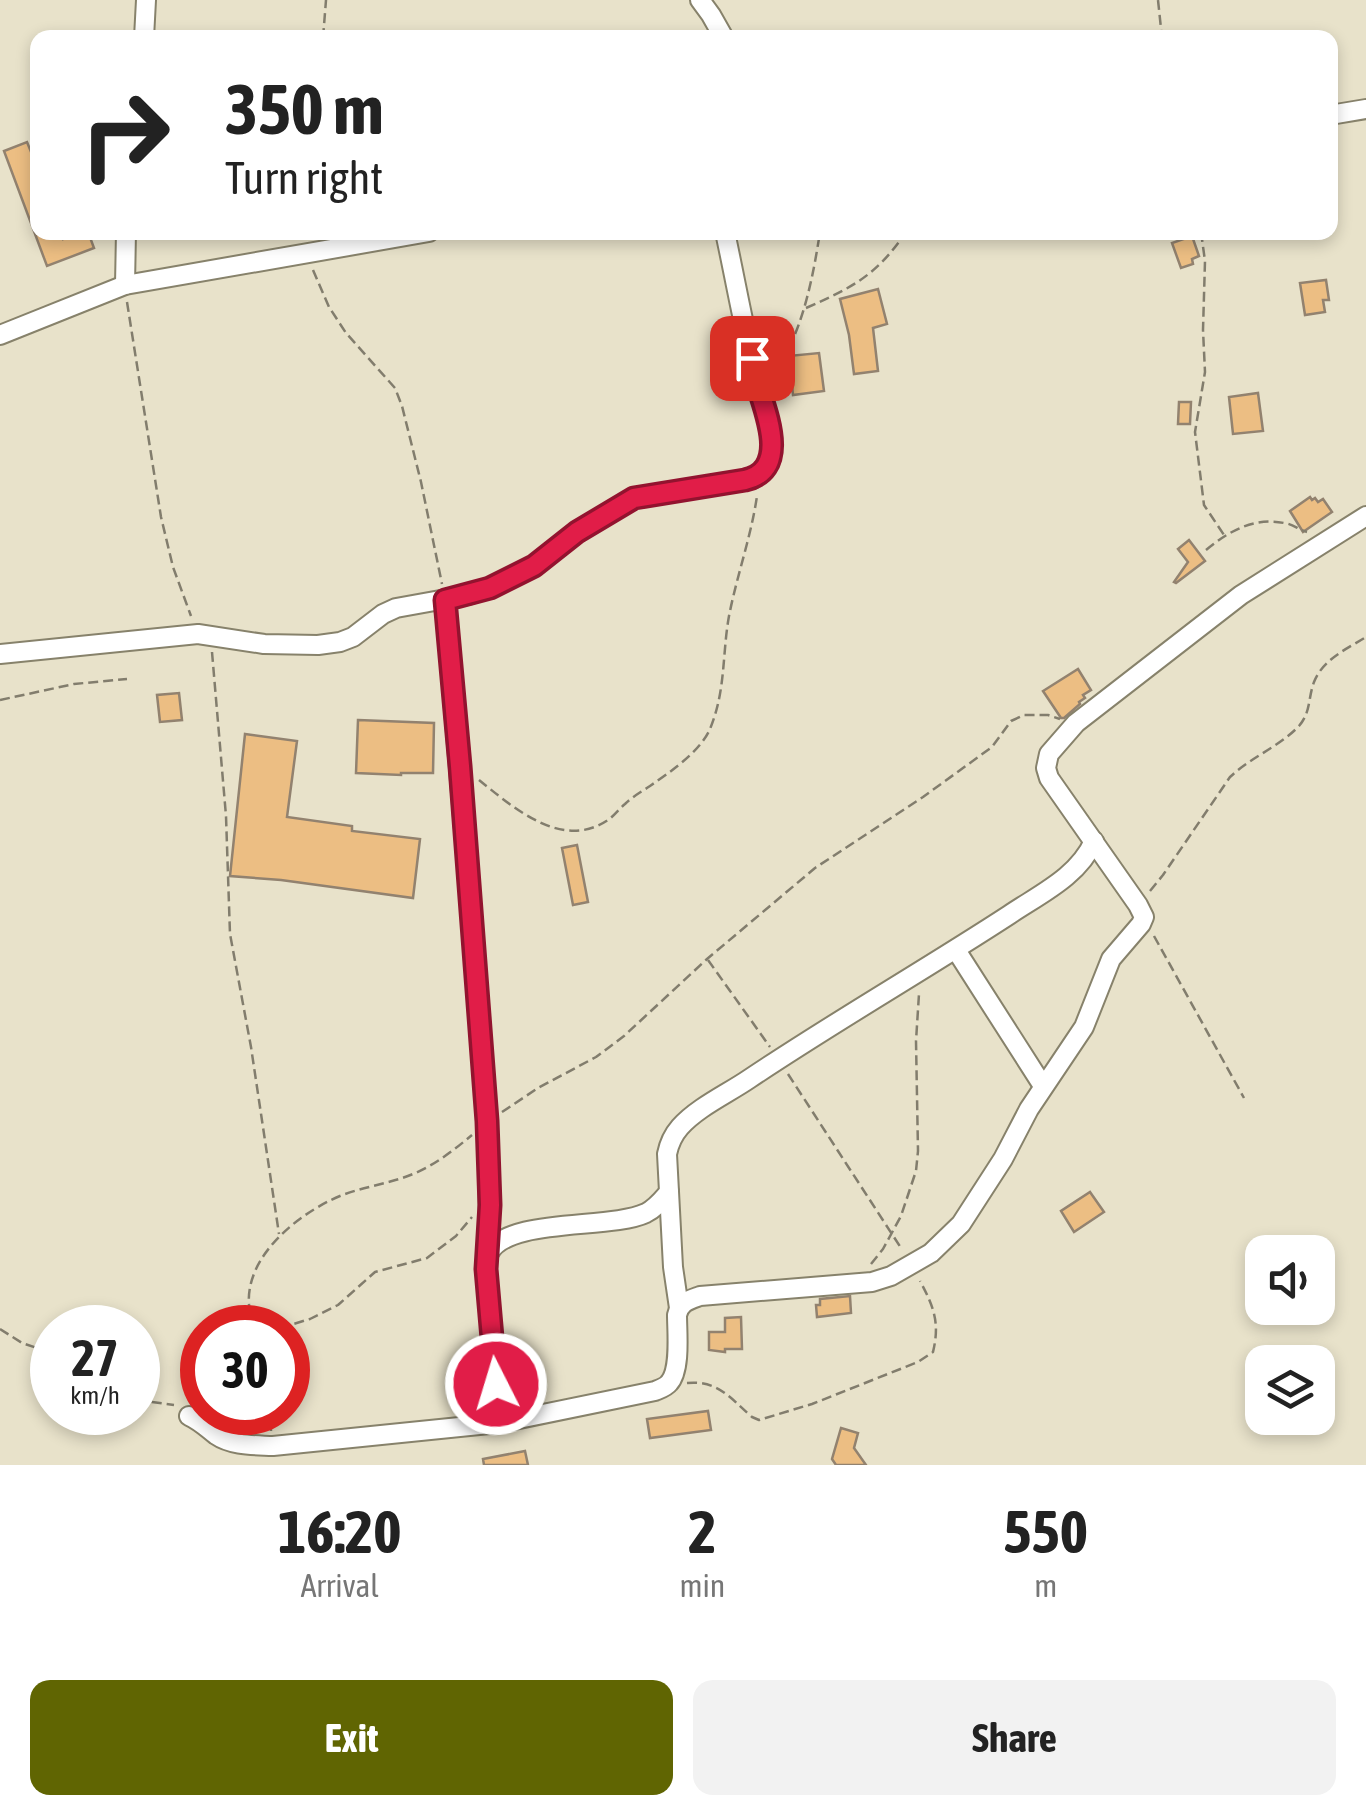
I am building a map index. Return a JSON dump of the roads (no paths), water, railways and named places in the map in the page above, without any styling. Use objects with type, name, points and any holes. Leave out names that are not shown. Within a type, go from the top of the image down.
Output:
[{"type":"street","points":[[144,30],[146,0]]},
{"type":"street","points":[[700,0],[720,30]]},
{"type":"street","points":[[1338,113],[1366,109]]},
{"type":"street","points":[[125,285],[126,240]]},
{"type":"street","points":[[0,335],[125,285],[383,240]]},
{"type":"street","points":[[0,654],[204,635],[264,644],[304,646],[340,642],[396,608],[490,588],[534,566],[577,532],[634,498],[758,475],[768,462],[772,446],[727,240]]},
{"type":"street","points":[[679,1308],[700,1296],[872,1282],[891,1276],[931,1252],[961,1224],[1003,1159],[1028,1109],[1084,1027],[1110,960],[1141,924],[1141,911],[1049,778],[1049,754],[1076,723],[1241,595],[1366,516]]},
{"type":"street","points":[[445,600],[487,1121],[490,1205],[486,1269],[499,1423]]},
{"type":"street","points":[[220,1435],[259,1446],[499,1423],[668,1385],[676,1365],[679,1308],[673,1267],[668,1146],[680,1126],[1076,869],[1094,841]]},
{"type":"street","points":[[956,950],[1043,1086]]},
{"type":"street","points":[[488,1254],[498,1244],[523,1232],[642,1215],[654,1209],[669,1192]]}]
